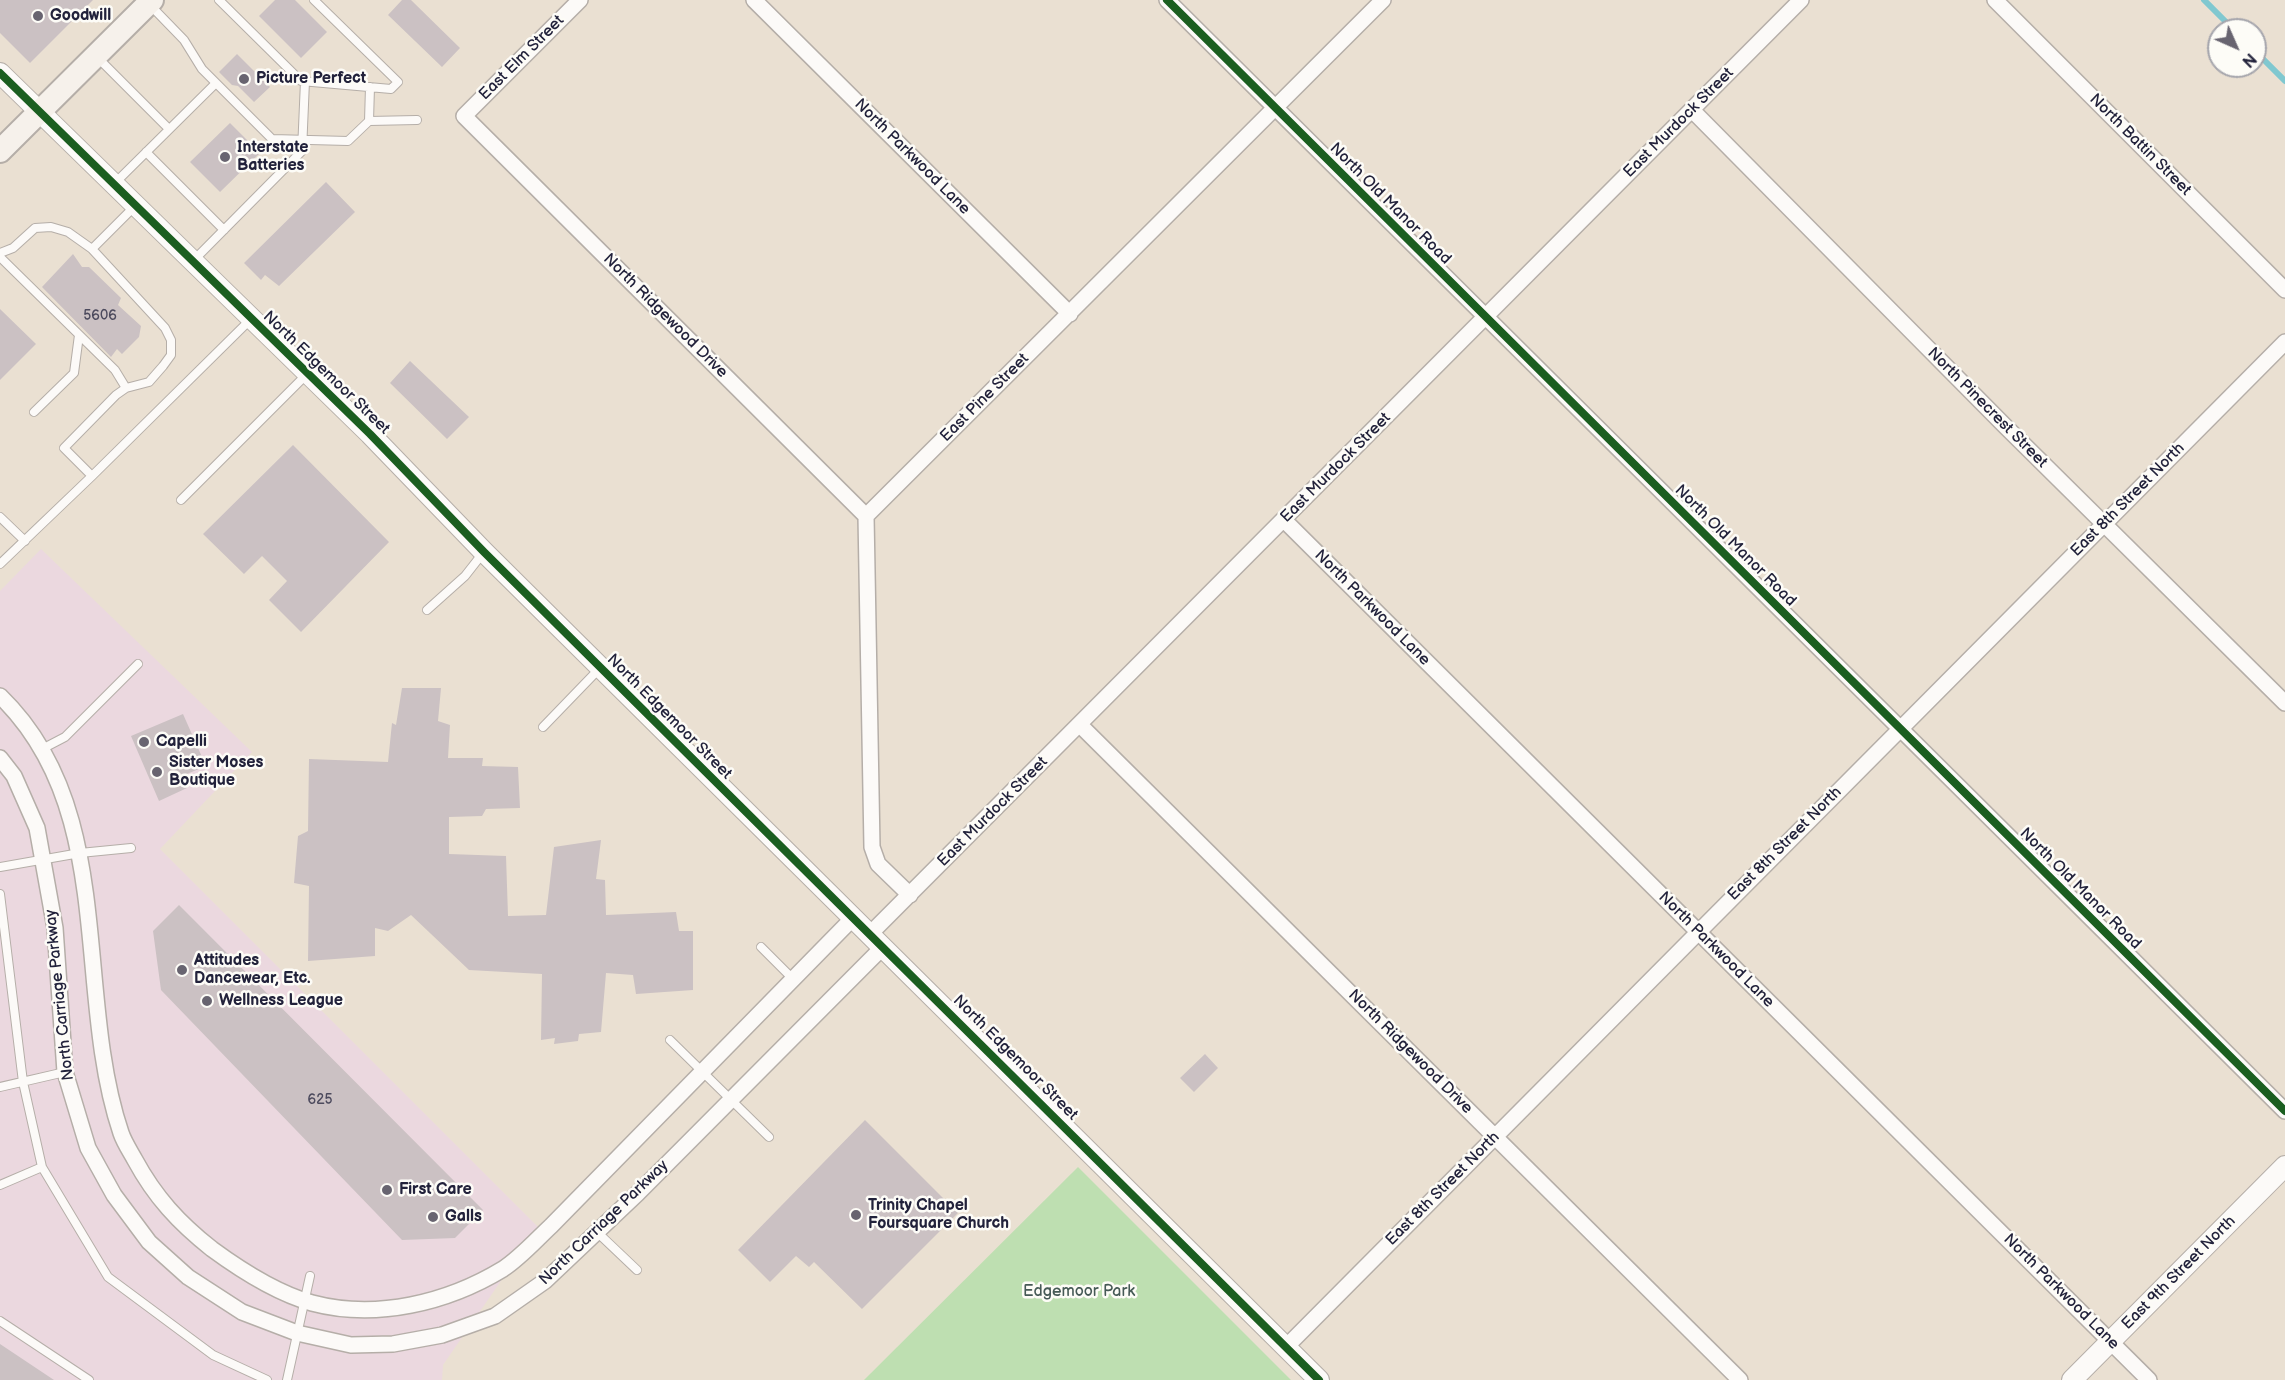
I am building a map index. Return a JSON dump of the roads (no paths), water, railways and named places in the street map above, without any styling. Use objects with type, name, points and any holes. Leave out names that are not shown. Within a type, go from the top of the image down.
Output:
[{"type":"main road","points":[[0,151],[150,2]]},
{"type":"street","name":"East Elm Street","points":[[464,116],[580,0]]},
{"type":"street","name":"North Parkwood Lane","points":[[754,0],[1070,314]]},
{"type":"street","name":"North Old Manor Road","points":[[1167,0],[2285,1111]]},
{"type":"street","name":"East Pine Street","points":[[866,516],[1383,0]]},
{"type":"street","name":"East Murdock Street","points":[[876,940],[910,895],[1801,0]]},
{"type":"street","name":"North Battin Street","points":[[1995,0],[2285,290]]},
{"type":"street","name":"North Edgemoor Street","points":[[0,73],[370,434],[600,668],[1319,1380]]},
{"type":"street","name":"North Pinecrest Street","points":[[1692,110],[1996,418],[2285,704]]},
{"type":"street","name":"North Ridgewood Drive","points":[[464,116],[866,516]]},
{"type":"street","name":"East 8th Street North","points":[[1286,1347],[2285,342]]},
{"type":"street","points":[[866,516],[872,847],[878,864],[910,895]]},
{"type":"street","name":"North Parkwood Lane","points":[[1284,520],[2149,1380]]},
{"type":"street","points":[[0,696],[19,714],[42,749],[59,786],[80,853],[104,1068],[121,1135],[151,1189],[188,1230],[227,1260],[267,1284],[304,1301],[336,1309],[381,1310],[446,1297],[504,1268],[551,1226],[853,918]]},
{"type":"street","name":"North Ridgewood Drive","points":[[1080,725],[1740,1380]]},
{"type":"street","name":"North Carriage Parkway","points":[[0,758],[14,776],[37,828],[54,928],[65,1072],[88,1148],[114,1195],[149,1242],[188,1277],[242,1312],[297,1333],[351,1345],[393,1344],[442,1335],[495,1316],[546,1281],[731,1099],[876,940]]},
{"type":"street","name":"East 9th Street North","points":[[2072,1380],[2285,1166]]},
{"type":"lane","points":[[219,0],[301,81],[391,89],[398,82],[314,0]]},
{"type":"lane","points":[[150,2],[184,40],[202,69],[272,139],[348,141],[369,121],[417,120]]},
{"type":"lane","points":[[96,55],[169,129]]},
{"type":"lane","points":[[192,262],[302,151],[305,81]]},
{"type":"lane","points":[[113,185],[216,83]]},
{"type":"lane","points":[[369,121],[370,87]]},
{"type":"lane","points":[[146,152],[224,230]]},
{"type":"lane","points":[[92,249],[135,206]]},
{"type":"lane","points":[[92,476],[64,448],[116,395],[126,388],[149,381],[171,355],[171,340],[165,328],[92,249],[68,232],[51,227],[35,228],[13,248],[0,255],[115,370],[126,388]]},
{"type":"lane","points":[[0,564],[251,319]]},
{"type":"lane","points":[[34,412],[74,373],[79,335]]},
{"type":"lane","points":[[181,500],[307,374]]},
{"type":"lane","points":[[0,517],[25,541]]},
{"type":"lane","points":[[427,610],[465,576],[484,552]]},
{"type":"lane","points":[[42,749],[65,737],[138,664]]},
{"type":"lane","points":[[543,727],[600,668]]},
{"type":"lane","points":[[0,867],[80,853],[130,848]]},
{"type":"lane","points":[[0,894],[23,1082],[42,1167],[108,1277],[213,1355],[267,1380]]},
{"type":"lane","points":[[761,947],[793,979]]},
{"type":"lane","points":[[670,1040],[769,1137]]},
{"type":"lane","points":[[0,1087],[65,1072]]},
{"type":"lane","points":[[0,1185],[42,1167]]},
{"type":"lane","points":[[597,1232],[638,1270]]},
{"type":"lane","points":[[287,1380],[310,1276]]},
{"type":"lane","points":[[0,1321],[89,1380]]},
{"type":"waterway","points":[[2204,0],[2222,18]]},
{"type":"waterway","points":[[2267,63],[2285,81]]},
{"type":"place","name":"Goodwill","points":[[38,16]]},
{"type":"place","name":"Picture Perfect","points":[[244,79]]},
{"type":"place","name":"Interstate Batteries","points":[[225,157]]},
{"type":"place","name":"Capelli","points":[[144,742]]},
{"type":"place","name":"Sister Moses Boutique","points":[[157,772]]},
{"type":"place","name":"Attitudes Dancewear, Etc.","points":[[182,970]]},
{"type":"place","name":"Wellness League","points":[[207,1001]]},
{"type":"place","name":"First Care","points":[[387,1190]]},
{"type":"place","name":"Trinity Chapel Foursquare Church","points":[[856,1215]]},
{"type":"place","name":"Galls","points":[[433,1217]]},
{"type":"park label","name":"Edgemoor Park","points":[[1079,1292]]}]
